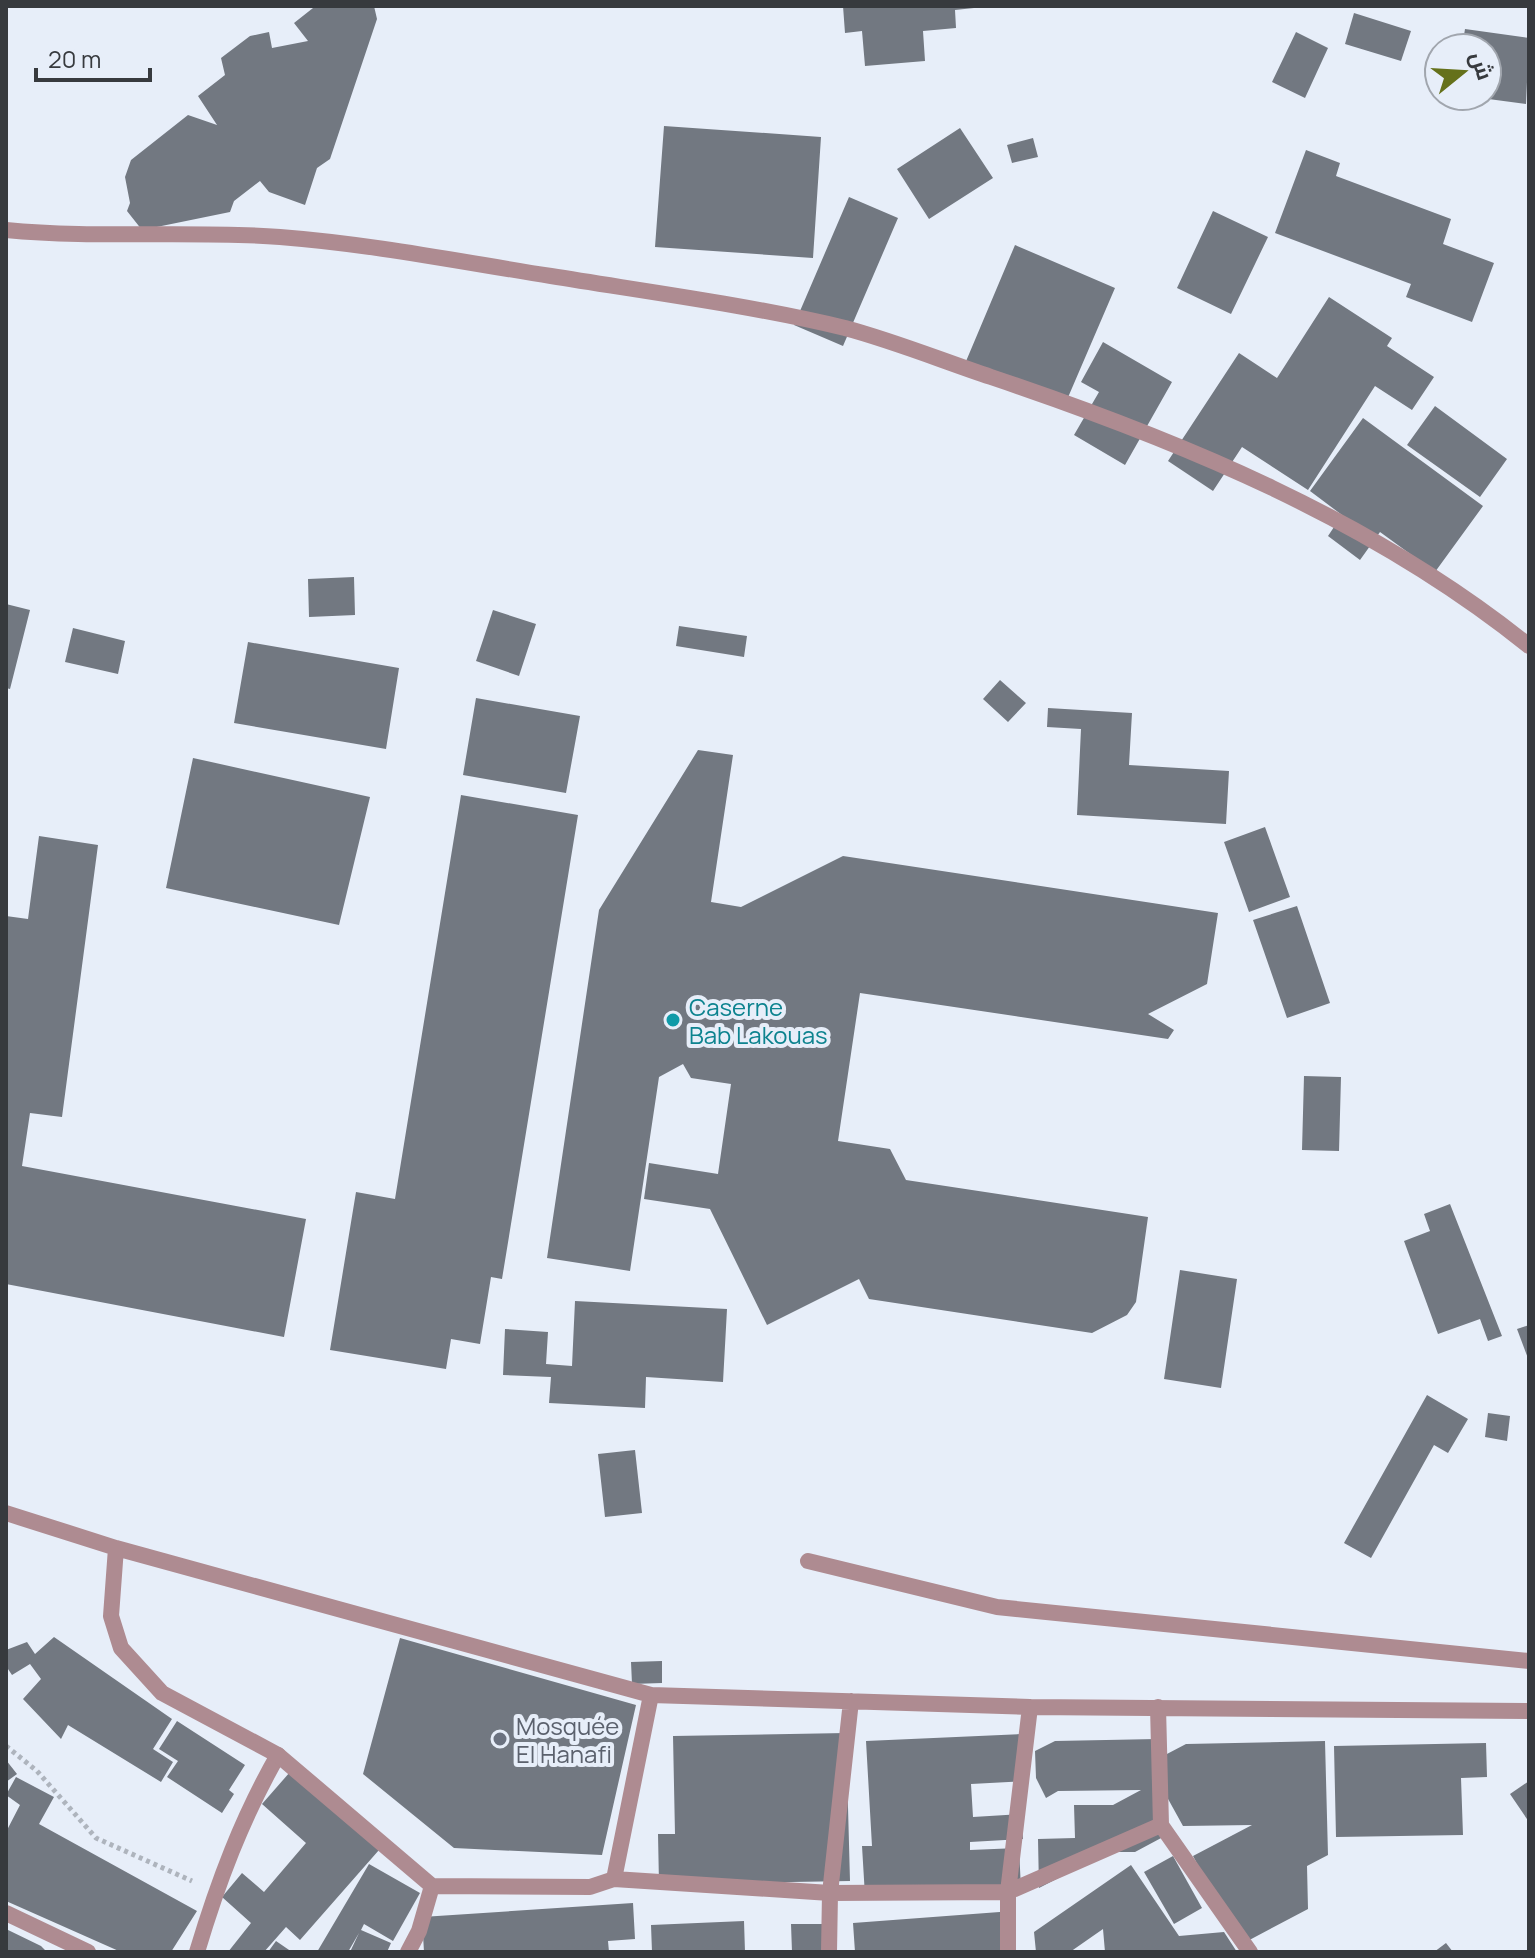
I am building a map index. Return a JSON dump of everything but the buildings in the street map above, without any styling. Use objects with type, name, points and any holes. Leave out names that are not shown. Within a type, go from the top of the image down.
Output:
[{"type":"street","points":[[6,230],[56,235],[188,232],[284,237],[447,259],[847,329],[1091,410],[1249,476],[1374,539],[1486,611],[1529,646]]},
{"type":"street","points":[[6,1513],[116,1548],[651,1695],[1030,1707],[1529,1711]]},
{"type":"street","points":[[116,1548],[111,1616],[121,1648],[162,1693],[278,1755],[432,1886],[590,1887],[614,1879],[830,1893],[1008,1892],[1161,1825]]},
{"type":"street","points":[[808,1561],[997,1607],[1529,1661]]},
{"type":"street","points":[[614,1879],[651,1695]]},
{"type":"street","points":[[829,1952],[830,1893],[851,1701]]},
{"type":"street","points":[[1008,1952],[1008,1892],[1030,1707]]},
{"type":"street","points":[[1158,1707],[1161,1825],[1250,1952]]},
{"type":"street","points":[[197,1952],[215,1891],[247,1808],[278,1755]]},
{"type":"street","points":[[408,1952],[419,1931],[432,1886]]},
{"type":"street","points":[[6,1913],[88,1952]]},
{"type":"path","points":[[6,1746],[37,1771],[96,1838],[215,1891]]},
{"type":"place","name":"Caserne Bab Lakouas","points":[[673,1020]]},
{"type":"place","name":"Mosquée El Hanafi","points":[[500,1739]]}]
